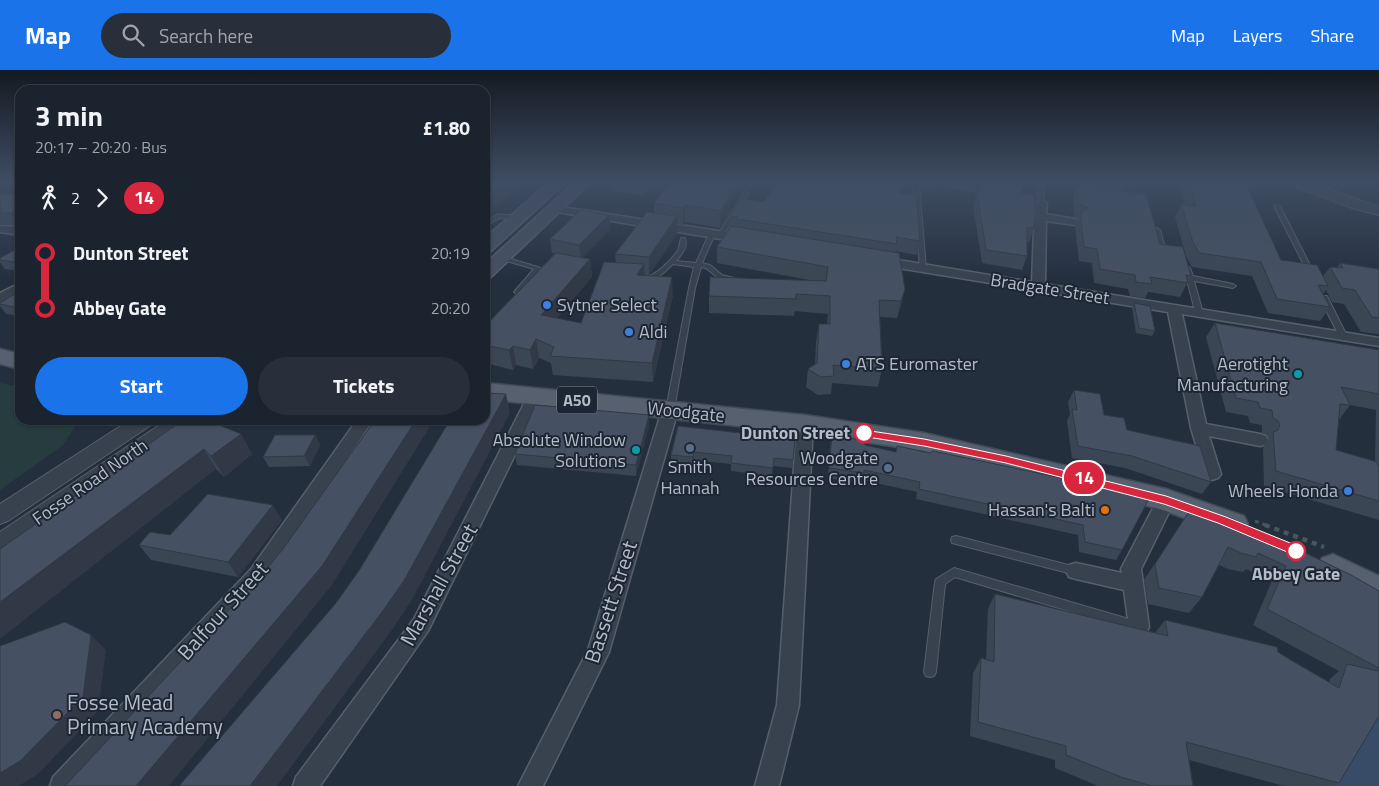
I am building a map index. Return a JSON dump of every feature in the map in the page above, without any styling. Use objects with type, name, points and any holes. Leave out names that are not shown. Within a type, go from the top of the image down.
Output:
[{"type":"main road","points":[[490,242],[521,214]]},
{"type":"main road","points":[[490,268],[549,214]]},
{"type":"main road","points":[[0,355],[15,355]]},
{"type":"main road","points":[[0,355],[15,360]]},
{"type":"main road","name":"Woodgate","points":[[490,391],[806,424],[924,442],[1166,500],[1257,534]]},
{"type":"main road","points":[[1310,557],[1377,587]]},
{"type":"street","points":[[589,214],[759,242]]},
{"type":"street","points":[[1038,287],[1041,217],[1075,222]]},
{"type":"street","points":[[0,229],[15,231]]},
{"type":"street","name":"Bradgate Street","points":[[865,259],[1379,342]]},
{"type":"street","points":[[0,299],[15,290]]},
{"type":"street","points":[[1174,309],[1212,474]]},
{"type":"street","name":"Marshall Street","points":[[305,786],[422,625],[536,396]]},
{"type":"street","name":"Bassett Street","points":[[530,786],[598,652],[670,410]]},
{"type":"street","points":[[767,786],[788,705],[806,424]]},
{"type":"street","name":"Fosse Road North","points":[[0,544],[173,425]]},
{"type":"street","name":"Balfour Street","points":[[62,786],[258,575],[362,425]]},
{"type":"street","name":"Fosse Road North","points":[[0,514],[130,426]]},
{"type":"street","points":[[1200,428],[1260,440]]},
{"type":"street","points":[[1139,627],[1131,569],[1166,500]]},
{"type":"street","points":[[1076,571],[1133,584]]},
{"type":"lane","points":[[670,410],[692,288],[698,265],[731,214]]},
{"type":"lane","points":[[919,214],[923,268]]},
{"type":"lane","points":[[1281,214],[1317,284]]},
{"type":"lane","points":[[490,222],[498,216],[517,218]]},
{"type":"lane","points":[[1157,230],[1162,246],[1177,255]]},
{"type":"lane","points":[[636,278],[652,279],[680,251],[684,244],[683,239]]},
{"type":"lane","points":[[501,258],[538,268],[514,296]]},
{"type":"lane","points":[[1185,260],[1199,313]]},
{"type":"lane","points":[[670,262],[708,266],[720,278],[738,280]]},
{"type":"lane","points":[[1190,278],[1234,286]]},
{"type":"lane","points":[[1321,293],[1343,336]]},
{"type":"lane","points":[[956,540],[1076,571]]},
{"type":"lane","points":[[930,672],[940,582],[954,572],[1139,627]]},
{"type":"green space","points":[[0,383],[15,386],[15,425],[76,425],[63,445],[0,490]]},
{"type":"water","points":[[1379,707],[1379,786],[1326,786]]},
{"type":"building","points":[[576,214],[609,215],[579,245],[550,239]]},
{"type":"building","points":[[645,214],[677,216],[649,257],[615,254]]},
{"type":"building","points":[[731,214],[918,214],[920,241],[896,237],[897,244],[737,219],[738,217],[730,216]]},
{"type":"building","points":[[980,214],[1034,214],[1034,228],[1027,227],[1027,256],[986,250]]},
{"type":"building","points":[[1080,214],[1152,214],[1160,244],[1183,247],[1191,276],[1186,275],[1188,283],[1150,277],[1152,284],[1136,282],[1135,275],[1100,269],[1097,249],[1084,247]]},
{"type":"building","points":[[1184,214],[1260,214],[1281,260],[1317,265],[1328,286],[1318,285],[1330,307],[1277,299],[1261,262],[1199,253],[1193,242]]},
{"type":"building","points":[[731,226],[899,253],[905,289],[901,301],[879,300],[882,369],[833,365],[834,376],[821,377],[808,369],[817,363],[819,324],[830,324],[830,296],[796,294],[796,299],[709,296],[710,277],[826,281],[828,267],[717,247]]},
{"type":"building","points":[[15,250],[15,262],[0,260],[0,258]]},
{"type":"building","points":[[556,253],[590,259],[541,315],[581,323],[604,262],[644,264],[637,275],[672,277],[652,363],[550,356],[554,347],[536,339],[530,350],[513,346],[509,350],[490,346],[490,321]]},
{"type":"building","points":[[1340,263],[1379,269],[1379,318],[1372,317],[1355,290],[1342,288],[1330,267],[1343,268]]},
{"type":"building","points":[[15,294],[15,307],[0,303]]},
{"type":"building","points":[[1134,303],[1150,306],[1155,331],[1139,328]]},
{"type":"building","points":[[1215,323],[1379,350],[1379,394],[1341,387],[1350,405],[1340,404],[1336,450],[1377,462],[1379,467],[1379,501],[1276,471],[1273,432],[1278,430],[1280,424],[1273,418],[1272,410],[1260,408],[1258,402],[1236,398]]},
{"type":"building","points":[[1074,390],[1100,394],[1104,415],[1124,418],[1127,430],[1200,446],[1211,482],[1132,456],[1078,446],[1072,409],[1077,410]]},
{"type":"building","points":[[490,393],[506,394],[490,423]]},
{"type":"building","points":[[535,405],[649,415],[636,465],[515,454]]},
{"type":"building","points":[[176,425],[219,425],[241,434],[211,456],[204,449],[0,602],[0,549]]},
{"type":"building","points":[[371,425],[413,425],[322,566],[136,786],[65,786],[265,571],[283,549]]},
{"type":"building","points":[[447,425],[489,425],[405,579],[250,786],[179,786],[336,603],[360,569]]},
{"type":"building","points":[[678,426],[795,439],[793,460],[774,458],[773,468],[731,463],[732,456],[694,452],[693,457],[671,455]]},
{"type":"building","points":[[275,435],[315,435],[304,456],[263,457]]},
{"type":"building","points":[[832,436],[865,440],[865,445],[896,452],[897,446],[930,453],[933,451],[1124,491],[1149,499],[1122,550],[1085,542],[1083,525],[919,489],[920,482],[864,470],[864,473],[829,468]]},
{"type":"building","points":[[208,494],[273,505],[228,562],[139,545],[150,532],[170,535]]},
{"type":"building","points":[[1190,510],[1230,518],[1351,575],[1379,591],[1379,668],[1267,609],[1286,566],[1258,553],[1256,557],[1228,547],[1202,597],[1159,588],[1155,564]]},
{"type":"building","points":[[995,594],[1168,636],[1165,620],[1277,647],[1278,652],[1339,688],[1347,664],[1378,671],[1379,669],[1379,716],[1339,783],[1186,742],[1193,786],[1152,786],[1121,777],[1066,755],[1066,746],[978,722],[981,658],[994,662]]},
{"type":"building","points":[[65,622],[91,635],[83,697],[20,761],[0,773],[0,646]]},
{"type":"bus line","name":"14","points":[[864,433],[924,442],[1006,459],[1166,500],[1222,520],[1296,551]]},
{"type":"place","name":"Sytner Select","points":[[547,305]]},
{"type":"place","name":"Aldi","points":[[629,332]]},
{"type":"place","name":"ATS Euromaster","points":[[846,364]]},
{"type":"place","name":"Aerotight Manufacturing","points":[[1298,374]]},
{"type":"place","name":"Dunton Street","points":[[864,433]]},
{"type":"place","name":"Smith Hannah","points":[[690,448]]},
{"type":"place","name":"Absolute Window Solutions","points":[[636,450]]},
{"type":"place","name":"Woodgate Resources Centre","points":[[888,468]]},
{"type":"place","name":"Wheels Honda","points":[[1348,491]]},
{"type":"place","name":"Hassan's Balti","points":[[1105,510]]},
{"type":"place","name":"Abbey Gate","points":[[1296,551]]},
{"type":"place","name":"Fosse Mead Primary Academy","points":[[57,715]]}]
